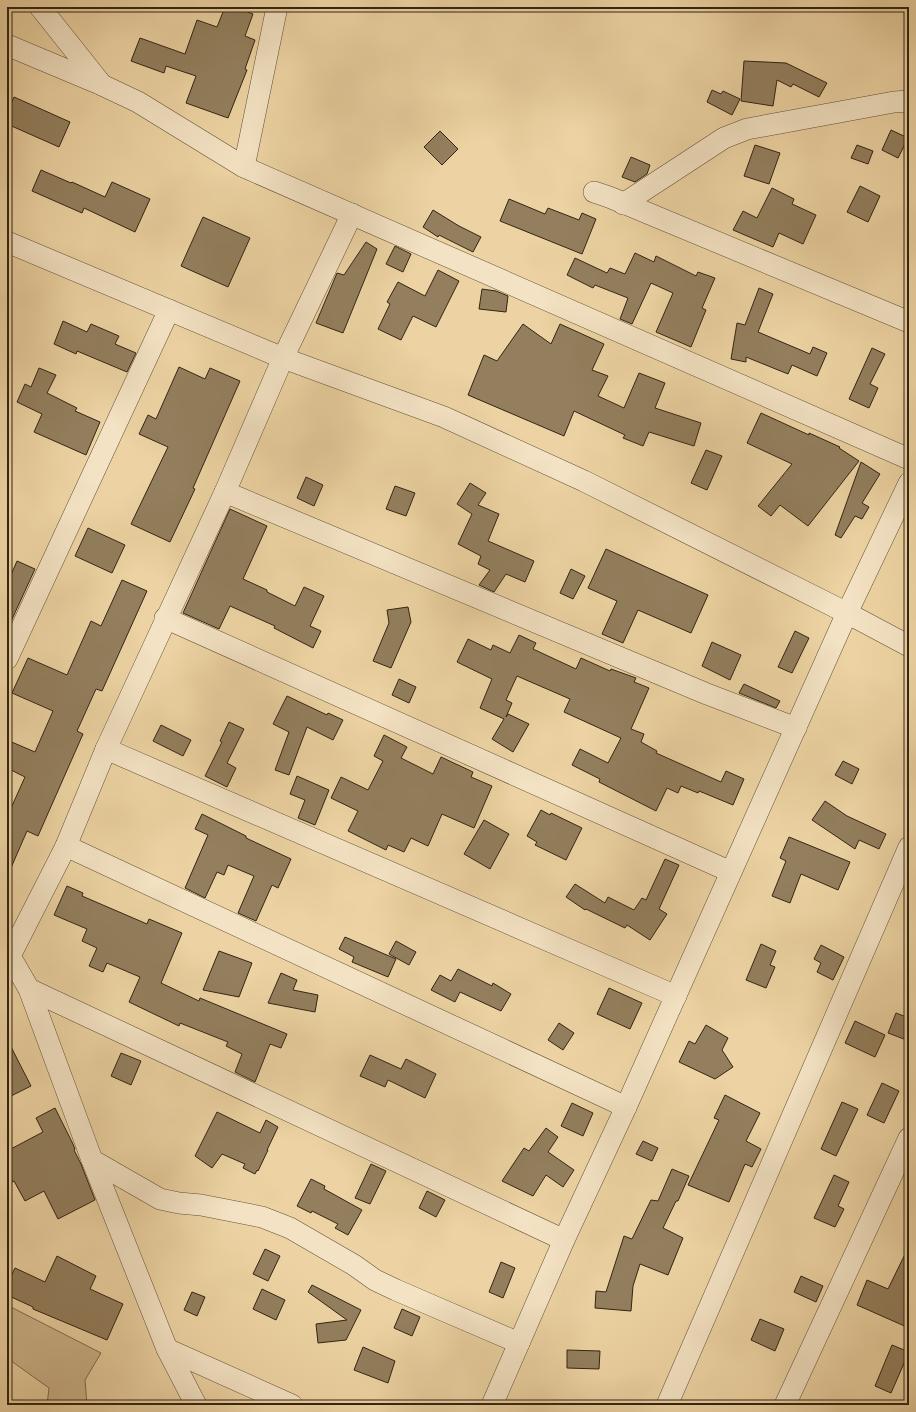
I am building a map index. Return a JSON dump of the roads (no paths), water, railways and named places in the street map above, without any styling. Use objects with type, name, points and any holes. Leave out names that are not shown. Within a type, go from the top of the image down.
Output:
[{"type":"street","points":[[40,7],[102,85]]},
{"type":"street","points":[[244,167],[277,7]]},
{"type":"street","points":[[7,45],[102,85],[138,102],[244,167],[909,459]]},
{"type":"street","points":[[623,204],[724,138],[747,129],[909,100]]},
{"type":"street","points":[[594,192],[909,322]]},
{"type":"street","points":[[196,1405],[167,1349],[92,1160],[29,989],[9,954],[66,846],[106,749],[165,618],[225,492],[283,358],[352,214]]},
{"type":"street","points":[[7,243],[283,358],[444,417],[584,481],[847,613],[909,646]]},
{"type":"street","points":[[7,659],[169,310]]},
{"type":"street","points":[[492,1405],[564,1240],[626,1107],[847,613],[909,483]]},
{"type":"street","points":[[225,492],[699,691],[796,728]]},
{"type":"street","points":[[165,618],[731,872]]},
{"type":"street","points":[[106,749],[676,996]]},
{"type":"street","points":[[66,846],[626,1107]]},
{"type":"street","points":[[667,1405],[909,847]]},
{"type":"street","points":[[29,989],[564,1240]]},
{"type":"street","points":[[785,1405],[909,1138]]},
{"type":"street","points":[[92,1160],[160,1198],[179,1203],[201,1205],[262,1218],[290,1228],[354,1265],[375,1280],[519,1343]]},
{"type":"street","points":[[167,1349],[292,1405]]}]
